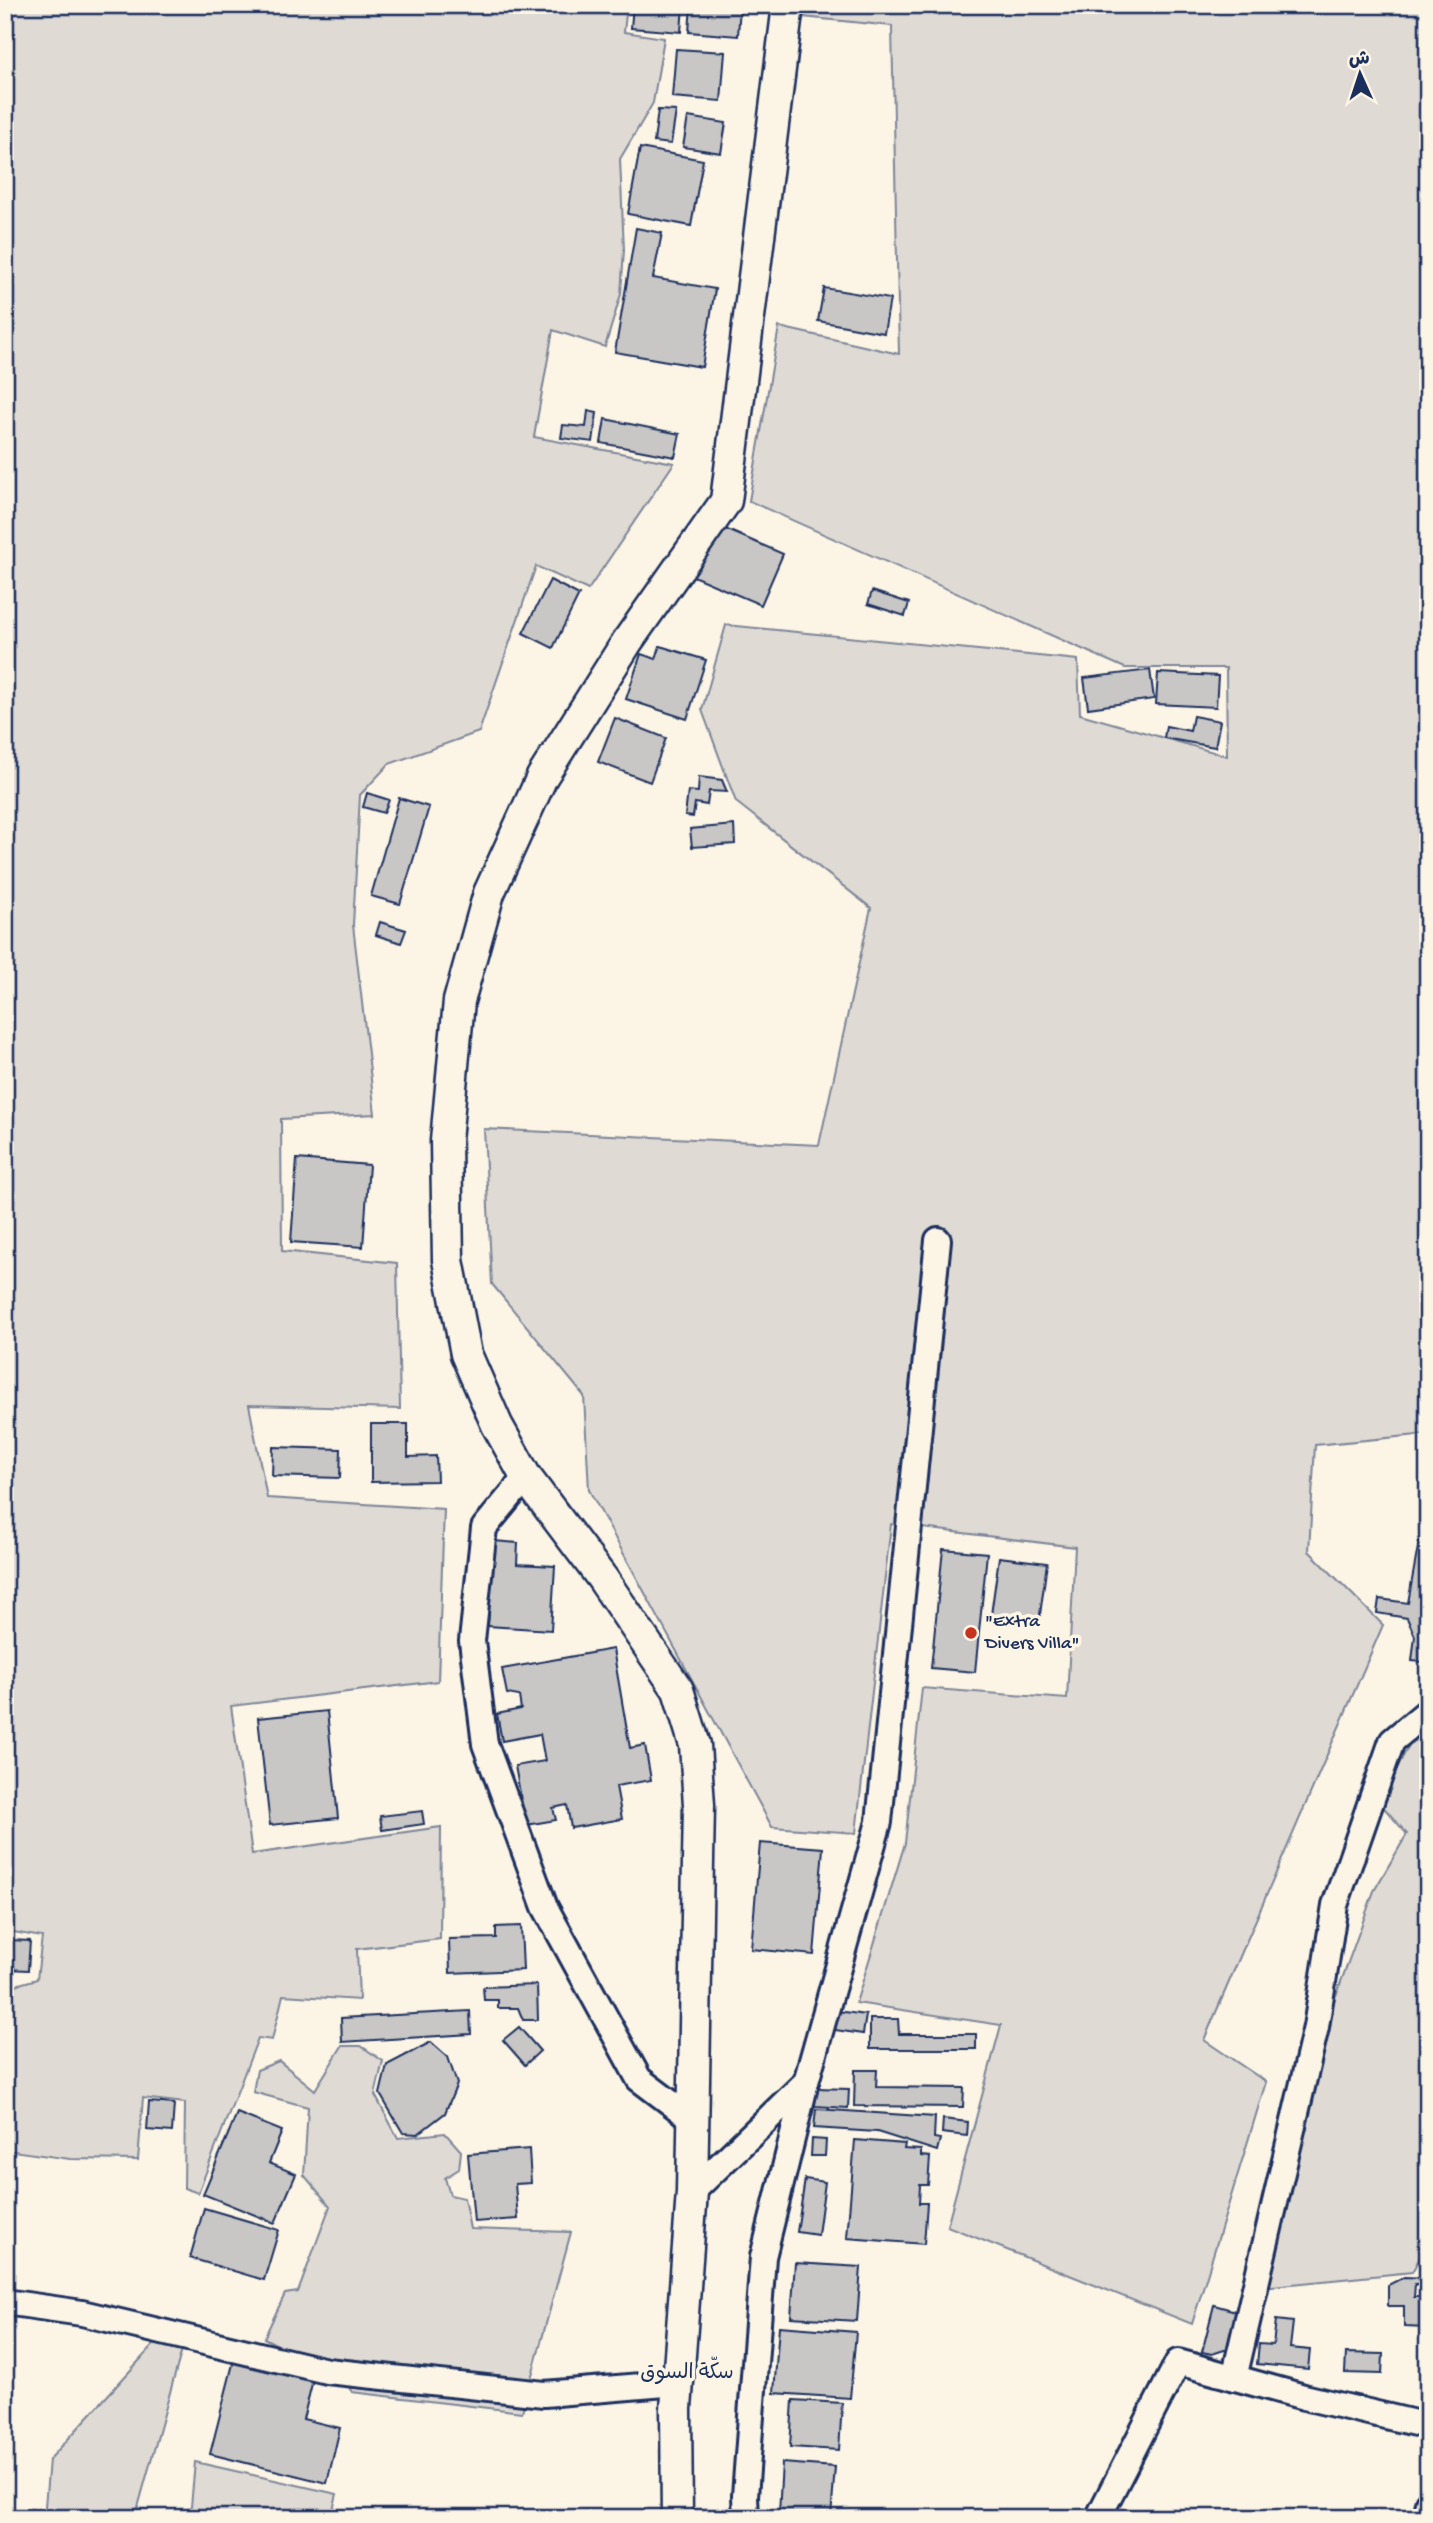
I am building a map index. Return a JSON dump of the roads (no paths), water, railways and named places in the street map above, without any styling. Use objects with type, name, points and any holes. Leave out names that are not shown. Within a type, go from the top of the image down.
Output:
[{"type":"main road","points":[[677,2518],[678,2383],[692,2192],[699,1805],[695,1745],[678,1690],[602,1578],[526,1477],[497,1425],[466,1354],[448,1260],[446,1141],[459,1001],[489,893],[542,777],[627,642],[726,501],[788,5]]},
{"type":"street","points":[[746,2518],[745,2496],[763,2257],[806,2082],[879,1822],[938,1240]]},
{"type":"street","points":[[526,1477],[484,1528],[472,1641],[485,1744],[545,1907],[639,2079],[692,2119]]},
{"type":"street","points":[[1234,2378],[1316,2027],[1335,1905],[1392,1741],[1428,1711]]},
{"type":"street","points":[[692,2192],[806,2082]]},
{"type":"street","points":[[5,2302],[82,2313],[327,2371],[544,2394],[678,2383]]},
{"type":"street","points":[[1098,2518],[1178,2362],[1304,2398],[1428,2426]]},
{"type":"street","points":[[1425,2518],[1428,2503]]},
{"type":"place","name":"\"Extra Divers Villa\"","points":[[971,1633]]},
{"type":"district","name":"سكّة السوق","points":[[687,2374]]}]
